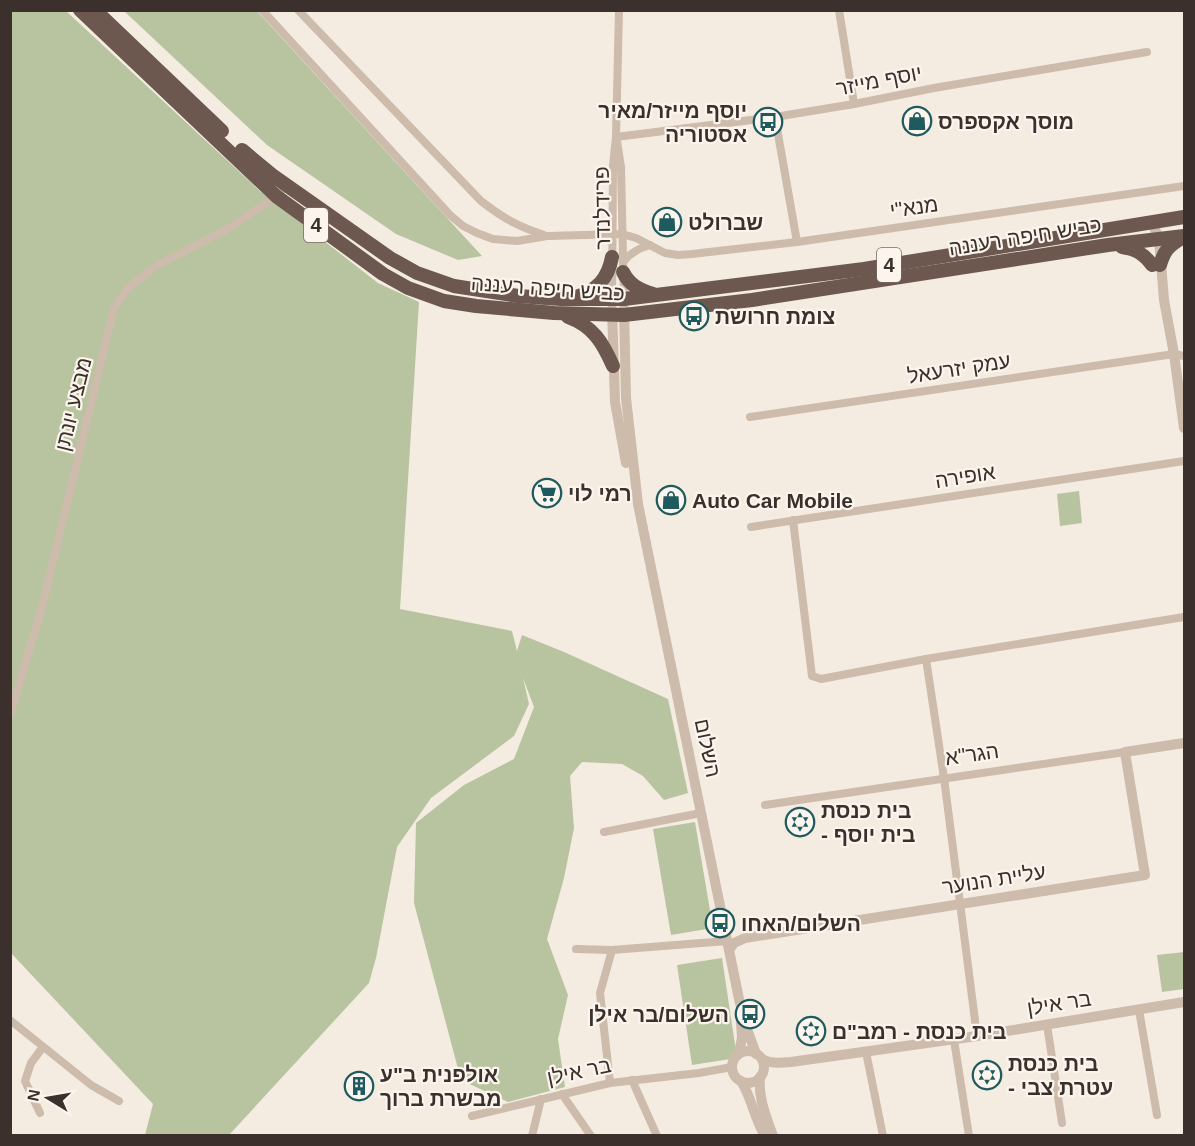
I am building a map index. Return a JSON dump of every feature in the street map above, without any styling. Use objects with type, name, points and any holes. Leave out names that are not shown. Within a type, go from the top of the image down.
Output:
[{"type":"highway","name":"כביש חיפה רעננה","points":[[80,10],[276,196],[383,274],[408,288],[444,301],[554,313],[618,316],[752,300],[1108,245],[1185,236]]},
{"type":"highway","name":"כביש חיפה רעננה","points":[[95,10],[252,160],[390,258],[417,273],[454,286],[518,296],[570,299],[661,296],[864,269],[1185,217]]},
{"type":"highway","points":[[1108,245],[1140,252],[1156,265],[1172,243],[1185,236]]},
{"type":"highway","points":[[570,299],[595,287],[610,270],[620,264],[626,278],[638,288],[661,296]]},
{"type":"highway","points":[[554,313],[589,327],[606,351],[613,366]]},
{"type":"street","points":[[262,10],[450,215],[463,226],[493,239],[517,241],[547,236],[618,234]]},
{"type":"street","points":[[298,10],[481,201],[522,228],[547,236]]},
{"type":"street","name":"פרידלנדר","points":[[618,316],[621,156],[616,137],[619,10]]},
{"type":"street","points":[[839,10],[854,104]]},
{"type":"street","name":"יוסף מייזר","points":[[616,137],[775,117],[1148,52]]},
{"type":"street","points":[[775,117],[797,242]]},
{"type":"street","name":"מבצע יונתן","points":[[10,715],[42,607],[114,308],[128,288],[156,266],[233,225],[276,196],[286,185]]},
{"type":"street","name":"מנא\"י","points":[[618,234],[636,238],[665,253],[692,254],[797,242],[1185,186]]},
{"type":"street","points":[[1152,222],[1156,265],[1179,355],[1185,428]]},
{"type":"street","points":[[620,264],[636,250],[650,245]]},
{"type":"street","name":"פרידלנדר","points":[[618,299],[620,264]]},
{"type":"street","name":"השלום","points":[[618,316],[613,366],[615,402],[627,469],[638,504]]},
{"type":"street","name":"השלום","points":[[618,316],[638,504],[739,999],[747,1029],[759,1056]]},
{"type":"street","name":"עמק יזרעאל","points":[[750,417],[1179,355]]},
{"type":"street","name":"אופירה","points":[[751,527],[1185,461]]},
{"type":"street","points":[[793,520],[812,676],[821,679],[926,659],[1185,617]]},
{"type":"street","points":[[926,659],[961,903],[977,1036]]},
{"type":"street","name":"הגר\"א","points":[[765,805],[1184,743]]},
{"type":"street","name":"עליית הנוער","points":[[728,945],[746,938],[1145,875],[1125,752]]},
{"type":"street","points":[[604,832],[701,813]]},
{"type":"street","points":[[576,949],[612,950],[728,945]]},
{"type":"street","points":[[609,1083],[600,993],[612,950]]},
{"type":"street","name":"השלום","points":[[739,999],[742,1038],[739,1054]]},
{"type":"street","name":"בר אילן","points":[[759,1056],[768,1062],[791,1062],[954,1040],[1185,1002]]},
{"type":"street","points":[[1138,1010],[1156,1115]]},
{"type":"street","points":[[10,1020],[91,1085],[119,1101]]},
{"type":"street","points":[[1047,1025],[1062,1123]]},
{"type":"street","points":[[954,1040],[969,1136]]},
{"type":"street","points":[[40,1113],[25,1081],[31,1063],[43,1047]]},
{"type":"street","points":[[748,1051],[759,1056],[764,1070],[760,1077],[749,1083],[736,1077],[732,1068],[739,1054],[748,1051]]},
{"type":"street","points":[[866,1052],[883,1136]]},
{"type":"street","name":"בר אילן","points":[[472,1116],[609,1083],[732,1068]]},
{"type":"street","points":[[760,1077],[763,1107],[773,1136]]},
{"type":"street","points":[[632,1080],[657,1136]]},
{"type":"street","points":[[741,1081],[765,1136]]},
{"type":"street","points":[[562,1094],[591,1136]]},
{"type":"street","points":[[532,1136],[541,1099]]},
{"type":"green space","points":[[11,11],[66,11],[261,192],[378,283],[419,302],[400,609],[512,631],[517,651],[522,635],[668,699],[688,793],[664,800],[643,776],[622,764],[582,762],[570,776],[574,828],[564,878],[547,939],[568,995],[558,1039],[565,1087],[508,1102],[461,1080],[414,903],[416,823],[464,785],[514,759],[534,707],[523,678],[529,704],[514,736],[431,798],[397,847],[376,958],[369,983],[229,1135],[145,1135],[153,1104],[11,953]]},
{"type":"green space","points":[[124,11],[257,11],[482,256],[458,260],[396,234],[267,145]]},
{"type":"green space","points":[[1079,491],[1082,523],[1060,526],[1057,494]]},
{"type":"green space","points":[[695,822],[713,928],[671,935],[653,829]]},
{"type":"green space","points":[[1184,952],[1184,989],[1162,992],[1157,955]]},
{"type":"green space","points":[[722,958],[737,1058],[692,1065],[677,965]]},
{"type":"place","name":"מוסך אקספרס","points":[[917,121]]},
{"type":"place","name":"יוסף מייזר/מאיר אסטוריה","points":[[768,122]]},
{"type":"place","name":"שברולט","points":[[667,222]]},
{"type":"place","name":"צומת חרושת","points":[[694,316]]},
{"type":"place","name":"רמי לוי","points":[[547,493]]},
{"type":"place","name":"Auto Car Mobile","points":[[671,500]]},
{"type":"place","name":"בית כנסת - בית יוסף","points":[[800,822]]},
{"type":"place","name":"השלום/האחו","points":[[720,923]]},
{"type":"place","name":"השלום/בר אילן","points":[[750,1014]]},
{"type":"place","name":"בית כנסת - רמב\"ם","points":[[811,1031]]},
{"type":"place","name":"בית כנסת - עטרת צבי","points":[[987,1075]]},
{"type":"place","name":"אולפנית ב\"ע מבשרת ברוך","points":[[359,1086]]}]
